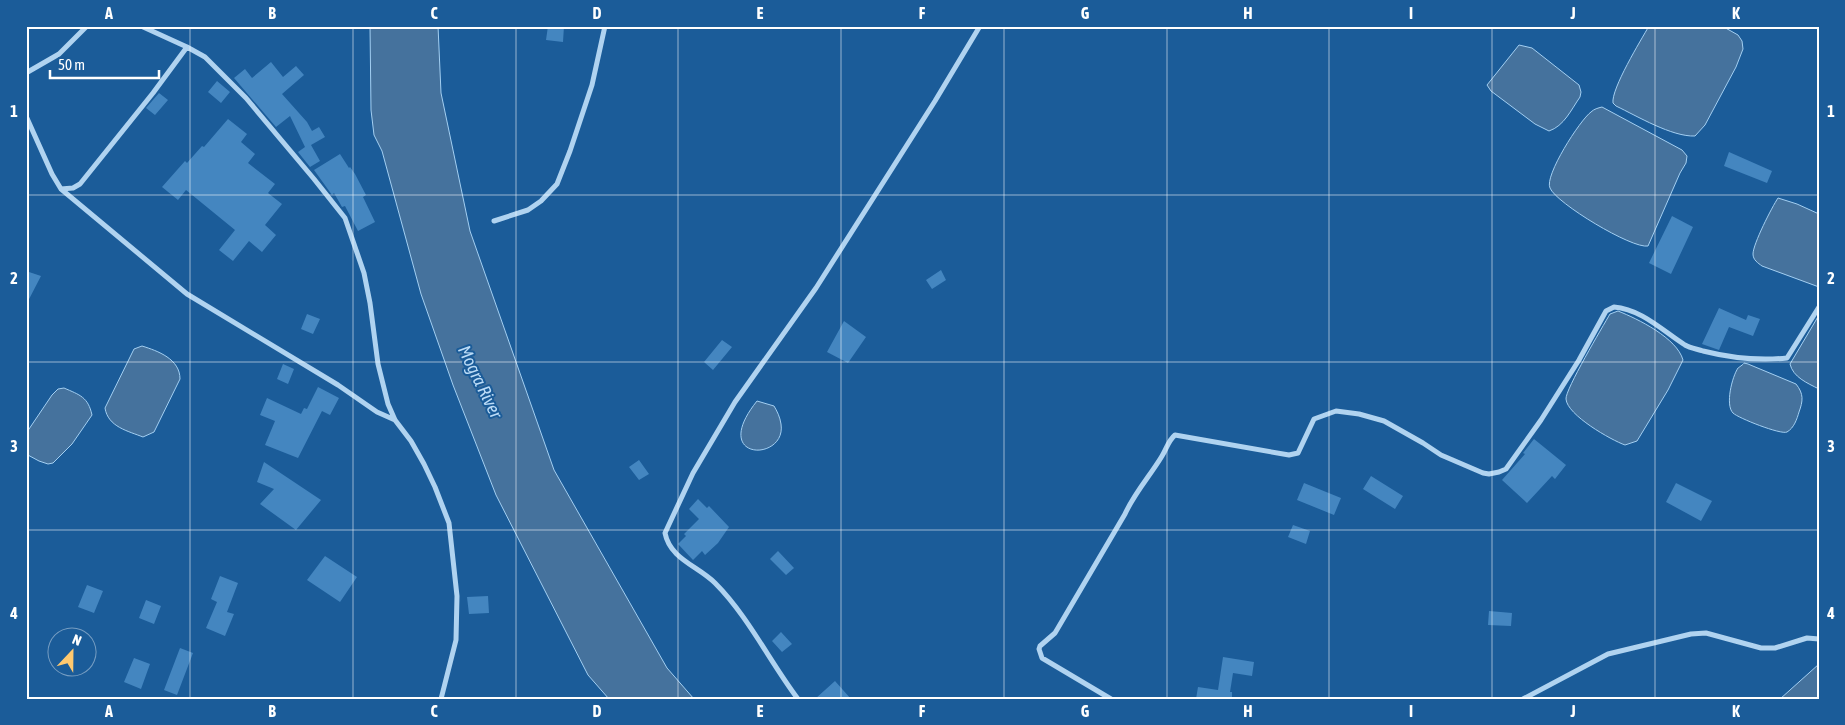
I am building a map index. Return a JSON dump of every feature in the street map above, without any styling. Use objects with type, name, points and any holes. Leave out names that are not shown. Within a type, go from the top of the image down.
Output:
[{"type":"street","points":[[26,73],[59,54],[87,26]]},
{"type":"street","points":[[141,26],[205,57],[246,98],[345,218],[364,273],[378,364],[388,404],[395,420],[411,441],[424,464],[449,523],[457,596],[456,640],[441,699]]},
{"type":"street","points":[[494,221],[528,210],[541,201],[557,184],[592,85],[605,26]]},
{"type":"street","points":[[798,699],[722,591],[714,582],[671,549],[665,533],[694,473],[735,402],[816,288],[936,101],[980,26]]},
{"type":"street","points":[[61,189],[73,188],[80,184],[154,93],[187,47]]},
{"type":"street","points":[[26,116],[52,174],[61,189],[187,294],[338,384],[377,412],[395,420]]},
{"type":"street","points":[[1110,699],[1042,658],[1039,649],[1055,633],[1125,514],[1131,500],[1162,456],[1170,439],[1175,435],[1290,455],[1298,453],[1314,420],[1336,411],[1359,414],[1384,421],[1441,455],[1489,474],[1506,468],[1541,420],[1579,360],[1606,311],[1614,307],[1632,312],[1663,328],[1687,346],[1726,356],[1768,360],[1787,358],[1819,307]]},
{"type":"street","points":[[1523,699],[1608,654],[1691,634],[1706,633],[1761,648],[1775,648],[1807,638],[1819,639]]},
{"type":"water","name":"Mogra River","points":[[370,26],[438,26],[441,93],[470,231],[554,470],[667,668],[694,699],[609,699],[588,675],[496,495],[453,385],[421,294],[382,151],[374,135],[371,110]]},
{"type":"water","points":[[1649,26],[1722,26],[1738,35],[1742,41],[1743,49],[1736,67],[1705,125],[1695,136],[1665,130],[1613,103],[1621,76]]},
{"type":"water","points":[[1519,45],[1532,48],[1579,85],[1580,97],[1563,121],[1549,131],[1535,124],[1491,91],[1487,85]]},
{"type":"water","points":[[1602,107],[1682,150],[1687,156],[1686,163],[1648,246],[1639,245],[1595,224],[1566,204],[1550,188],[1552,172],[1564,148],[1586,117],[1595,109]]},
{"type":"water","points":[[1778,198],[1819,214],[1819,287],[1762,266],[1754,258],[1756,242]]},
{"type":"water","points":[[1618,311],[1656,330],[1673,344],[1683,360],[1668,390],[1637,441],[1625,445],[1610,438],[1581,419],[1568,405],[1566,399],[1578,371],[1610,314]]},
{"type":"water","points":[[1819,315],[1819,389],[1797,376],[1790,364]]},
{"type":"water","points":[[142,346],[161,353],[172,361],[179,372],[180,379],[154,432],[143,437],[114,424],[110,420],[105,408],[134,349]]},
{"type":"water","points":[[1744,363],[1796,384],[1799,388],[1802,394],[1801,404],[1795,423],[1787,432],[1760,426],[1733,413],[1729,398],[1732,384],[1738,368]]},
{"type":"water","points":[[64,388],[86,400],[92,415],[72,444],[53,463],[48,464],[26,454],[27,432],[52,395],[58,389]]},
{"type":"water","points":[[757,401],[774,406],[781,424],[780,436],[773,445],[763,450],[753,450],[745,445],[741,436],[744,421]]},
{"type":"water","points":[[1819,664],[1819,699],[1780,699]]},
{"type":"building","points":[[548,26],[564,26],[563,42],[546,40]]},
{"type":"building","points":[[271,62],[283,77],[296,66],[304,75],[282,94],[307,122],[312,131],[319,127],[325,137],[311,145],[320,161],[310,167],[298,152],[305,147],[290,116],[276,127],[234,78],[245,69],[252,78]]},
{"type":"building","points":[[217,81],[230,92],[221,103],[208,92]]},
{"type":"building","points":[[159,93],[168,100],[155,115],[146,108]]},
{"type":"building","points":[[228,119],[247,134],[241,142],[255,154],[248,163],[275,184],[268,193],[282,204],[265,225],[276,235],[262,252],[249,241],[233,261],[219,250],[235,230],[186,190],[178,200],[162,187],[185,161],[187,163],[202,146],[204,147]]},
{"type":"building","points":[[1729,152],[1772,171],[1767,183],[1724,166]]},
{"type":"building","points":[[340,154],[355,174],[366,195],[363,197],[375,222],[358,231],[345,206],[342,207],[334,193],[332,195],[314,170]]},
{"type":"building","points":[[1672,216],[1693,227],[1671,274],[1649,263]]},
{"type":"building","points":[[941,270],[946,280],[932,289],[926,280]]},
{"type":"building","points":[[26,271],[41,276],[26,305]]},
{"type":"building","points":[[1719,308],[1746,320],[1748,315],[1760,319],[1753,336],[1729,327],[1719,350],[1702,344]]},
{"type":"building","points":[[307,314],[320,319],[313,334],[301,329]]},
{"type":"building","points":[[844,321],[866,337],[848,363],[827,352]]},
{"type":"building","points":[[722,340],[732,347],[713,370],[704,362]]},
{"type":"building","points":[[283,364],[294,369],[288,384],[277,379]]},
{"type":"building","points":[[318,387],[339,398],[330,415],[322,411],[298,458],[265,445],[275,421],[260,415],[267,398],[301,414],[304,408],[307,409]]},
{"type":"building","points":[[1534,439],[1566,465],[1555,479],[1552,476],[1527,503],[1502,480],[1525,454],[1523,453]]},
{"type":"building","points":[[639,460],[649,474],[639,480],[629,467]]},
{"type":"building","points":[[264,462],[321,500],[296,530],[260,504],[274,489],[257,482]]},
{"type":"building","points":[[1371,476],[1403,496],[1395,509],[1363,489]]},
{"type":"building","points":[[1304,483],[1341,498],[1334,515],[1297,500]]},
{"type":"building","points":[[1676,483],[1712,501],[1701,521],[1666,502]]},
{"type":"building","points":[[698,499],[707,508],[709,506],[729,527],[718,543],[705,555],[702,551],[693,560],[678,544],[686,536],[684,534],[699,519],[689,509]]},
{"type":"building","points":[[1293,525],[1310,531],[1306,544],[1288,537]]},
{"type":"building","points":[[778,551],[794,568],[786,575],[770,559]]},
{"type":"building","points":[[325,556],[357,577],[340,602],[307,580]]},
{"type":"building","points":[[220,576],[238,583],[227,612],[234,614],[225,636],[206,628],[217,602],[211,599]]},
{"type":"building","points":[[87,585],[103,591],[94,613],[78,607]]},
{"type":"building","points":[[488,596],[489,613],[469,614],[467,597]]},
{"type":"building","points":[[146,600],[161,606],[154,624],[139,618]]},
{"type":"building","points":[[1489,611],[1512,613],[1511,626],[1488,625]]},
{"type":"building","points":[[781,632],[792,644],[782,652],[772,641]]},
{"type":"building","points":[[180,648],[193,653],[177,695],[164,690]]},
{"type":"building","points":[[1223,657],[1254,662],[1252,676],[1233,673],[1230,692],[1232,692],[1232,699],[1196,699],[1198,687],[1218,690]]},
{"type":"building","points":[[134,658],[150,664],[141,689],[124,682]]},
{"type":"building","points":[[835,681],[851,699],[815,699]]}]
